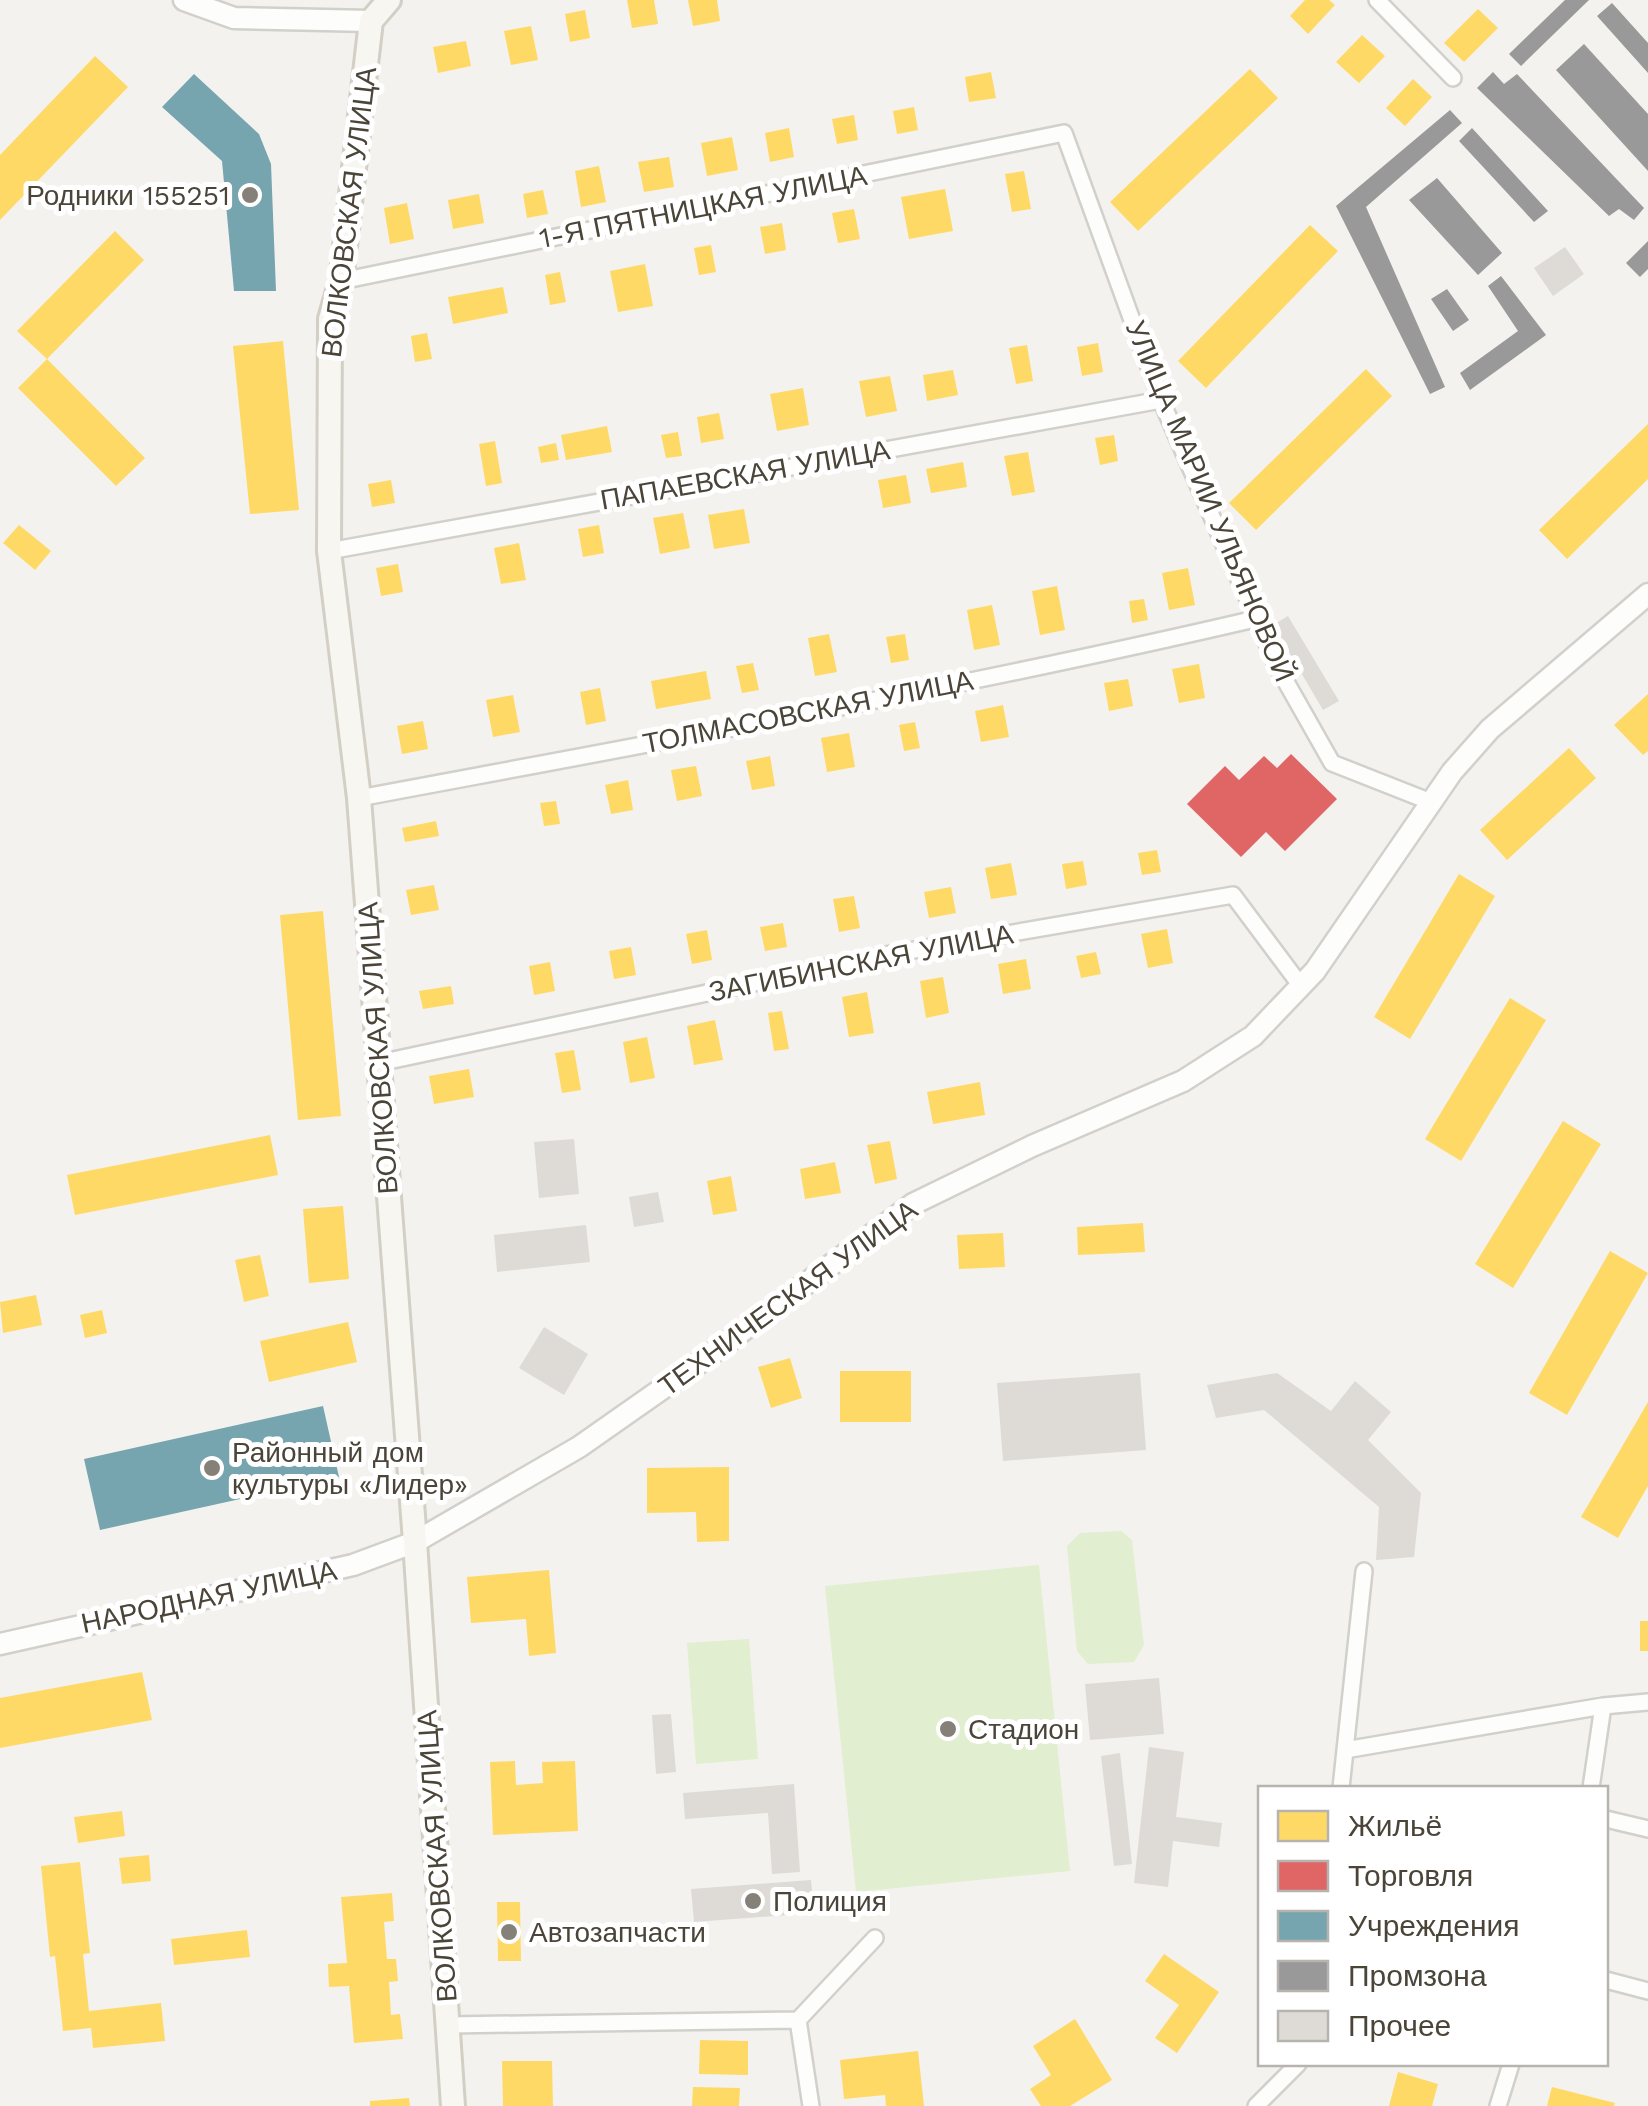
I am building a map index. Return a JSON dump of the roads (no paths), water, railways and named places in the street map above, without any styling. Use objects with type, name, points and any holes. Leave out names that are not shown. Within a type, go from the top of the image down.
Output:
[{"type":"main road","points":[[372,21],[390,0]]},
{"type":"main road","name":"ВОЛКОВСКАЯ УЛИЦА","points":[[372,21],[341,280],[330,319],[330,551],[359,798],[416,1542],[453,2106]]},
{"type":"street","points":[[184,0],[234,18],[372,21]]},
{"type":"street","points":[[1377,0],[1454,78]]},
{"type":"street","name":"1-Я ПЯТНИЦКАЯ УЛИЦА","points":[[341,280],[1064,134]]},
{"type":"street","name":"УЛИЦА МАРИИ УЛЬЯНОВОЙ","points":[[1064,134],[1161,400],[1276,666],[1332,763],[1431,802]]},
{"type":"street","name":"ПАПАЕВСКАЯ УЛИЦА","points":[[330,551],[1161,400]]},
{"type":"street","name":"ТЕХНИЧЕСКАЯ УЛИЦА","points":[[416,1542],[579,1447],[913,1204],[1032,1146],[1183,1081],[1253,1036],[1308,978],[1452,772],[1490,729],[1648,594]]},
{"type":"street","name":"ТОЛМАСОВСКАЯ УЛИЦА","points":[[359,798],[668,741],[1256,619]]},
{"type":"street","name":"ЗАГИБИНСКАЯ УЛИЦА","points":[[379,1063],[884,956],[1232,894],[1308,978]]},
{"type":"street","name":"НАРОДНАЯ УЛИЦА","points":[[0,1644],[353,1566],[416,1542]]},
{"type":"street","points":[[1341,1786],[1364,1570]]},
{"type":"street","points":[[1345,1750],[1603,1706],[1648,1702]]},
{"type":"street","points":[[1591,1786],[1603,1706]]},
{"type":"street","points":[[1608,1819],[1648,1829]]},
{"type":"street","points":[[448,2025],[798,2020],[875,1938]]},
{"type":"street","points":[[1608,1981],[1648,1991]]},
{"type":"street","points":[[798,2020],[811,2106]]},
{"type":"street","points":[[1256,2106],[1296,2066]]},
{"type":"street","points":[[1498,2106],[1510,2066]]},
{"type":"place","name":"Родники 155251","points":[[250,195]]},
{"type":"place","name":"Районный дом культуры «Лидер»","points":[[212,1468]]},
{"type":"place","name":"Стадион","points":[[948,1729]]},
{"type":"place","name":"Полиция","points":[[753,1901]]},
{"type":"place","name":"Автозапчасти","points":[[509,1932]]}]
